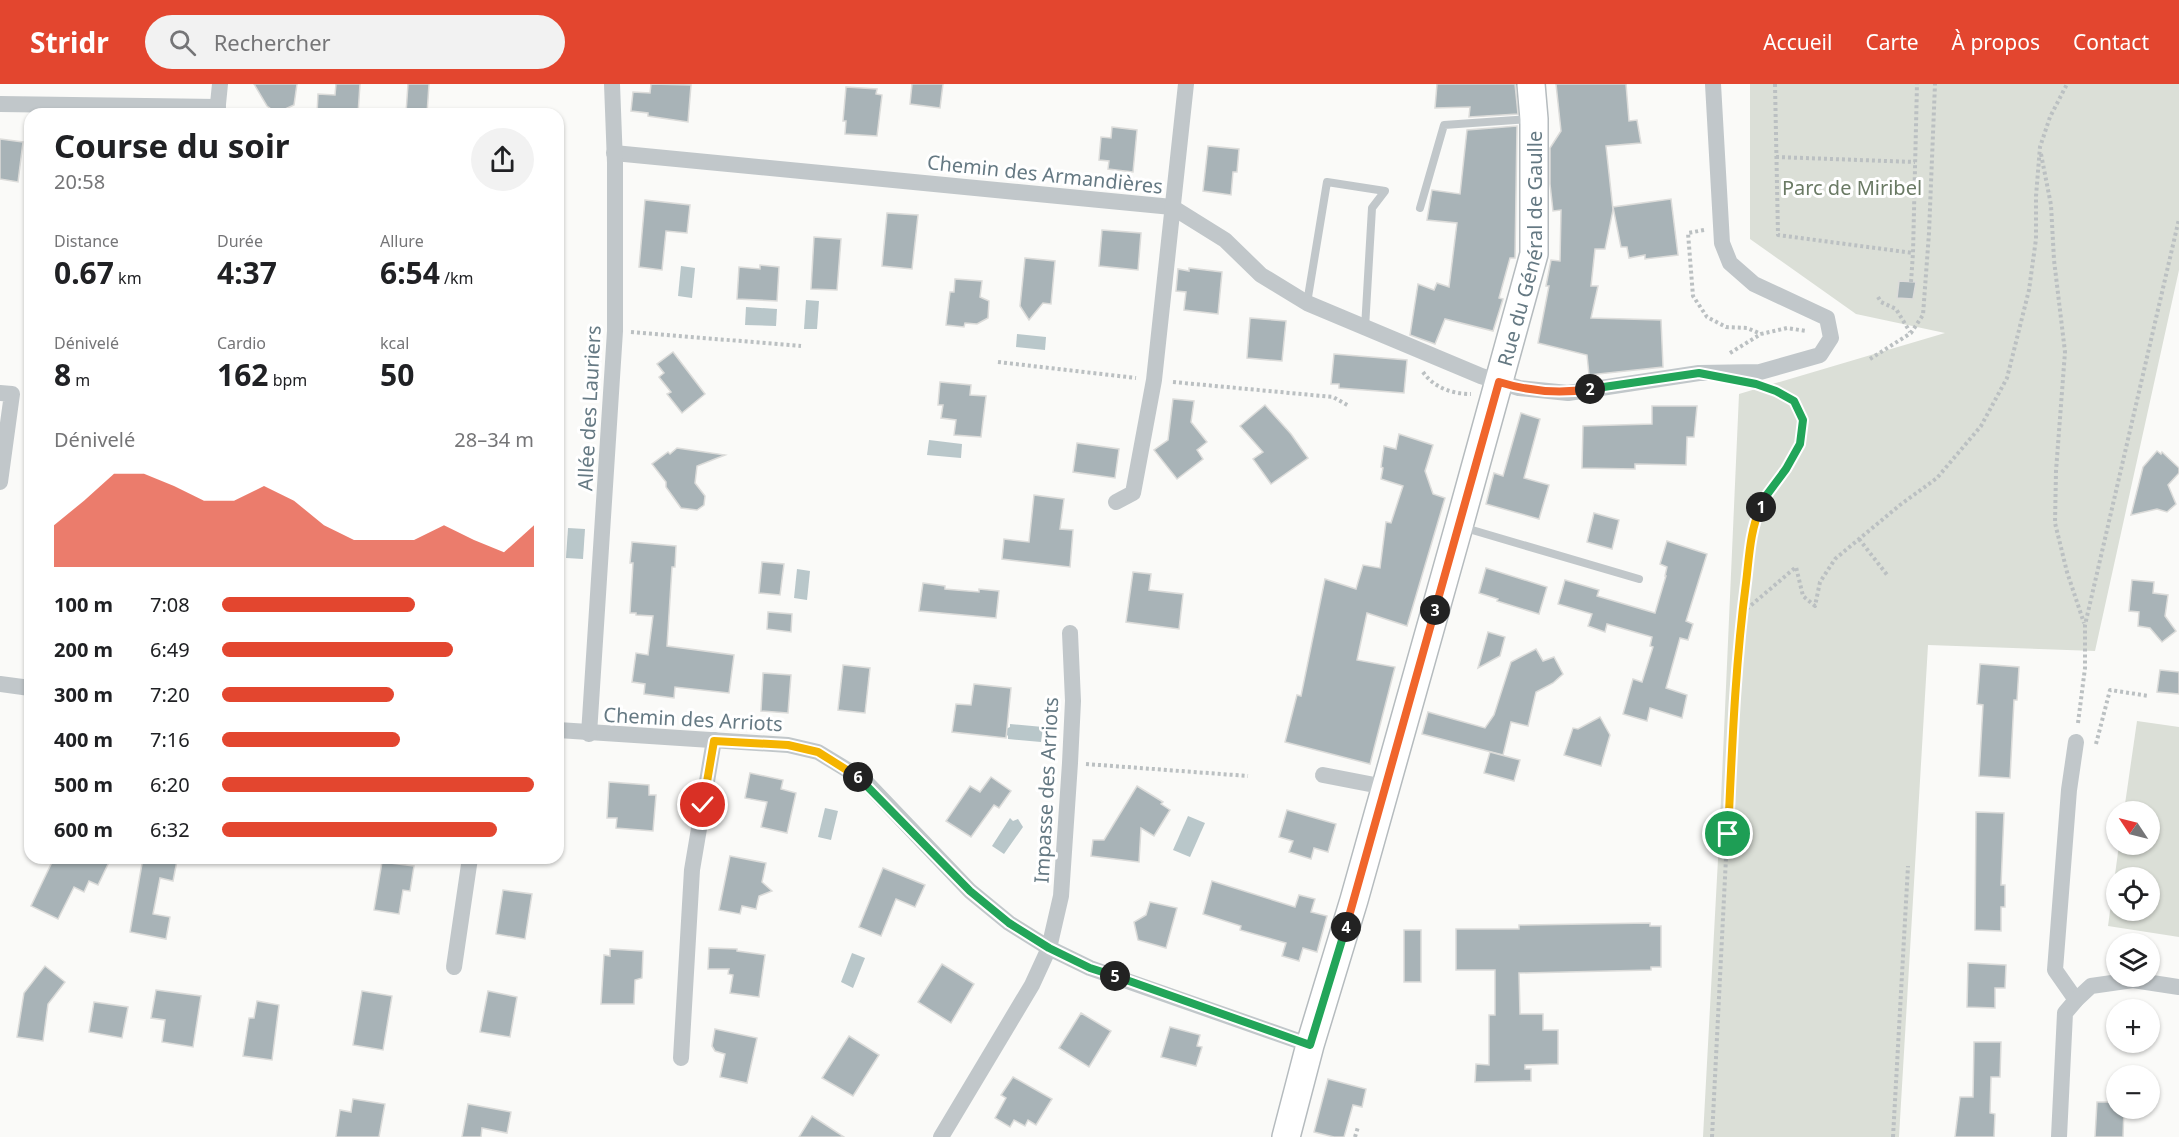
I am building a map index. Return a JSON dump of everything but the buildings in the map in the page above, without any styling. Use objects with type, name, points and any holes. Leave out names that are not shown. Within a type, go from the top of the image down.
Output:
[{"type":"main road","name":"Rue du Général de Gaulle","points":[[1286,1137],[1534,254],[1534,119],[1531,84]]},
{"type":"street","points":[[217,108],[219,84]]},
{"type":"street","name":"Allée des Lauriers","points":[[589,734],[615,331],[612,84]]},
{"type":"street","points":[[1116,502],[1133,493],[1154,380],[1186,84]]},
{"type":"street","points":[[1713,84],[1722,243],[1730,263],[1754,284],[1827,318],[1831,338]]},
{"type":"street","points":[[0,104],[145,108]]},
{"type":"street","name":"Chemin des Armandières","points":[[614,153],[1172,207],[1225,240],[1261,275],[1307,303],[1499,382],[1519,388],[1568,393],[1699,373],[1760,372],[1820,355],[1831,338]]},
{"type":"street","points":[[0,393],[12,394],[0,482]]},
{"type":"street","name":"Impasse des Arriots","points":[[940,1137],[1032,985],[1049,948],[1061,896],[1071,763],[1073,701],[1070,633]]},
{"type":"street","points":[[0,684],[24,687]]},
{"type":"street","name":"Chemin des Arriots","points":[[564,731],[788,745],[818,752],[864,780],[970,891],[1009,923],[1049,948],[1090,968],[1310,1045]]},
{"type":"street","points":[[681,1058],[692,870],[714,741]]},
{"type":"street","points":[[2076,742],[2069,790],[2055,970],[2076,999]]},
{"type":"street","points":[[1323,775],[1385,788]]},
{"type":"street","points":[[454,967],[469,864]]},
{"type":"street","points":[[2059,1137],[2065,1013],[2076,999],[2091,986],[2133,980],[2179,987]]},
{"type":"lane","points":[[1420,208],[1444,125],[1534,119]]},
{"type":"lane","points":[[1307,303],[1327,182],[1385,191],[1372,208],[1365,328]]},
{"type":"lane","points":[[1459,526],[1638,579]]},
{"type":"path","points":[[1775,84],[1778,235],[1913,253]]},
{"type":"path","points":[[1911,282],[1917,84]]},
{"type":"path","points":[[1870,358],[1911,333],[1923,315],[1935,84]]},
{"type":"path","points":[[1742,614],[1796,567],[1803,596],[1815,606],[1820,582],[1835,559],[1937,478],[1981,426],[2007,378],[2029,290],[2036,239],[2036,196],[2040,147],[2049,117],[2067,84]]},
{"type":"path","points":[[2040,147],[2051,205],[2054,260],[2065,352],[2056,471],[2055,523],[2067,572],[2085,625]]},
{"type":"path","points":[[1776,157],[1915,162]]},
{"type":"path","points":[[2076,742],[2085,668],[2085,625],[2179,219]]},
{"type":"path","points":[[1721,228],[1688,232],[1693,296],[1707,317],[1726,327],[1747,328],[1761,334]]},
{"type":"path","points":[[1878,297],[1881,302],[1896,309],[1911,333]]},
{"type":"path","points":[[1699,373],[1761,334],[1787,328],[1831,338]]},
{"type":"path","points":[[615,331],[801,346]]},
{"type":"path","points":[[1712,1137],[1731,758],[1742,614],[1757,514],[1800,444],[1803,420],[1794,401],[1766,387]]},
{"type":"path","points":[[1858,539],[1888,576]]},
{"type":"path","points":[[2095,746],[2110,690],[2149,696]]},
{"type":"path","points":[[1071,763],[1248,776]]},
{"type":"path","points":[[1893,1137],[1908,866]]},
{"type":"path","points":[[1355,1137],[1358,1127]]},
{"type":"green space","name":"Parc de Miribel","points":[[1750,84],[2179,84],[2179,270],[2095,651],[1928,645],[1899,1137],[1703,1137],[1739,394],[1945,333],[1856,314],[1750,239]]},
{"type":"green space","points":[[2137,721],[2179,727],[2179,937],[2108,926],[2109,921],[2160,921],[2160,867],[2116,867],[2118,855],[2160,855],[2160,801],[2125,801]]},
{"type":"shaded area","points":[[681,266],[695,268],[692,298],[678,296]]},
{"type":"shaded area","points":[[806,300],[819,301],[817,329],[804,329]]},
{"type":"shaded area","points":[[746,307],[777,309],[776,326],[745,325]]},
{"type":"shaded area","points":[[1017,334],[1046,337],[1045,350],[1016,347]]},
{"type":"shaded area","points":[[929,440],[962,444],[961,458],[927,455]]},
{"type":"shaded area","points":[[568,528],[585,529],[583,559],[566,558]]},
{"type":"shaded area","points":[[797,569],[810,571],[807,600],[794,598]]},
{"type":"shaded area","points":[[1010,724],[1043,727],[1041,742],[1008,739],[1006,729],[1010,727]]},
{"type":"shaded area","points":[[825,808],[838,811],[831,840],[818,837]]},
{"type":"shaded area","points":[[1188,816],[1205,823],[1190,857],[1173,850]]},
{"type":"shaded area","points":[[1010,818],[1013,821],[1018,819],[1023,827],[1004,854],[992,846]]},
{"type":"shaded area","points":[[852,953],[865,958],[853,988],[841,982]]},
{"type":"route","points":[[703,805],[714,741],[788,745],[818,752],[864,780],[970,891],[1009,923],[1049,948],[1090,968],[1310,1045],[1362,871],[1499,382],[1519,388],[1568,393],[1699,373],[1756,384],[1776,391],[1794,401],[1803,420],[1800,444],[1757,514],[1749,555],[1731,758],[1728,834]]}]
